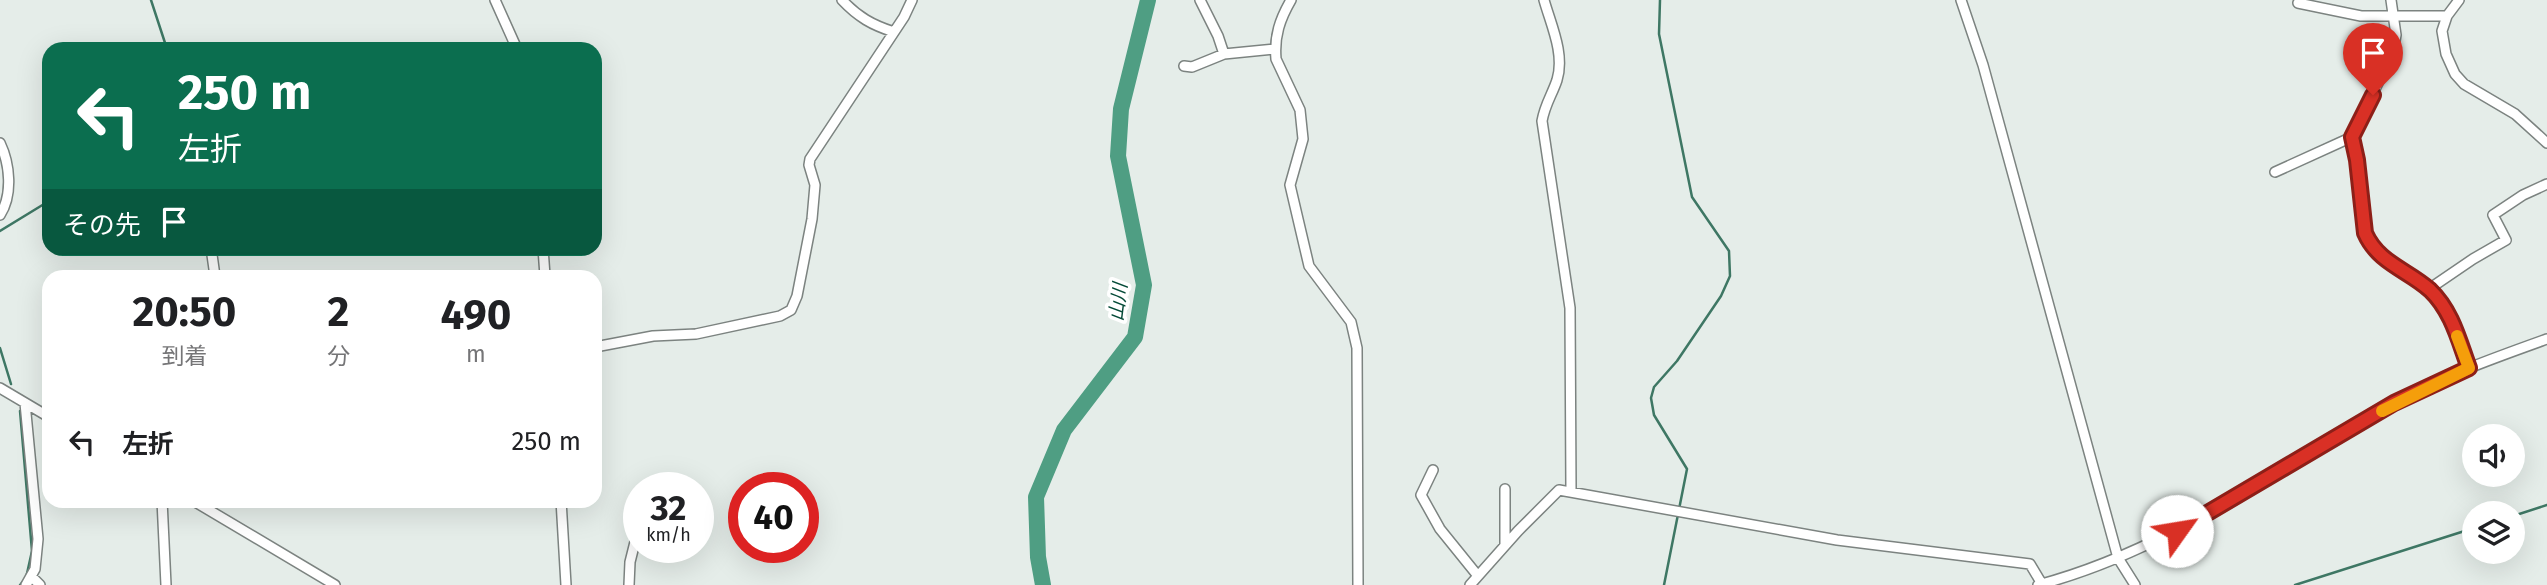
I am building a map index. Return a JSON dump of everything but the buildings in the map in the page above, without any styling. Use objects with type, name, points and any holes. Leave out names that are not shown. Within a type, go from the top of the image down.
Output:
[{"type":"street","points":[[495,0],[514,42]]},
{"type":"street","points":[[842,0],[857,16],[872,25],[894,32]]},
{"type":"street","points":[[602,346],[653,336],[696,334],[780,316],[791,310],[812,219],[815,185],[809,165],[810,159],[894,32],[912,0]]},
{"type":"street","points":[[1200,0],[1224,54]]},
{"type":"street","points":[[1291,0],[1279,19],[1275,49],[1276,58],[1300,110],[1303,139],[1290,185],[1309,266],[1351,322],[1357,348],[1358,585]]},
{"type":"street","points":[[1544,0],[1560,59],[1557,80],[1544,106],[1542,121],[1570,308],[1571,491]]},
{"type":"street","points":[[1961,0],[1983,65],[2118,558],[2135,585]]},
{"type":"street","points":[[2342,12],[2343,0]]},
{"type":"street","points":[[2391,0],[2396,35],[2393,52],[2352,137],[2365,233],[2380,256],[2429,289],[2450,316],[2469,368]]},
{"type":"street","points":[[2459,0],[2447,16],[2442,32],[2446,54],[2455,74],[2464,84],[2515,114],[2547,143]]},
{"type":"street","points":[[2298,3],[2361,16],[2447,16]]},
{"type":"street","points":[[1184,66],[1192,67],[1224,54],[1275,49]]},
{"type":"street","points":[[2274,172],[2352,137]]},
{"type":"street","points":[[0,143],[6,154],[9,173],[5,207],[0,215]]},
{"type":"street","points":[[2429,289],[2506,240],[2493,215],[2523,195],[2547,184]]},
{"type":"street","points":[[1470,585],[1559,490],[1837,540],[2030,564],[2040,584],[2118,558],[2177,531],[2394,403],[2469,368],[2547,339]]},
{"type":"street","points":[[0,386],[42,413]]},
{"type":"street","points":[[25,403],[38,539],[35,569],[29,580],[40,585]]},
{"type":"street","points":[[1433,470],[1421,495],[1440,529],[1478,576]]},
{"type":"street","points":[[1505,489],[1505,545]]},
{"type":"street","points":[[162,508],[166,585]]},
{"type":"street","points":[[205,508],[335,585]]},
{"type":"street","points":[[561,508],[566,585]]},
{"type":"street","points":[[629,585],[630,563]]},
{"type":"waterway","points":[[151,0],[165,42]]},
{"type":"waterway","name":"山川","points":[[1043,585],[1038,557],[1036,497],[1064,430],[1135,337],[1144,285],[1118,156],[1121,109],[1148,0]]},
{"type":"waterway","points":[[1660,0],[1659,34],[1692,197],[1729,251],[1730,276],[1721,296],[1677,361],[1654,387],[1651,398],[1654,415],[1687,469],[1664,585]]},
{"type":"waterway","points":[[0,231],[42,205]]},
{"type":"waterway","points":[[0,348],[11,384]]},
{"type":"waterway","points":[[20,411],[32,551],[26,578],[20,585]]},
{"type":"waterway","points":[[2525,512],[2547,505]]},
{"type":"waterway","points":[[2295,585],[2462,532]]},
{"type":"slow traffic","points":[[2382,411],[2469,368],[2457,336]]},
{"type":"route","points":[[2177,531],[2394,403],[2469,368],[2450,316],[2438,299],[2429,289],[2380,256],[2365,233],[2352,137],[2373,95]]}]
